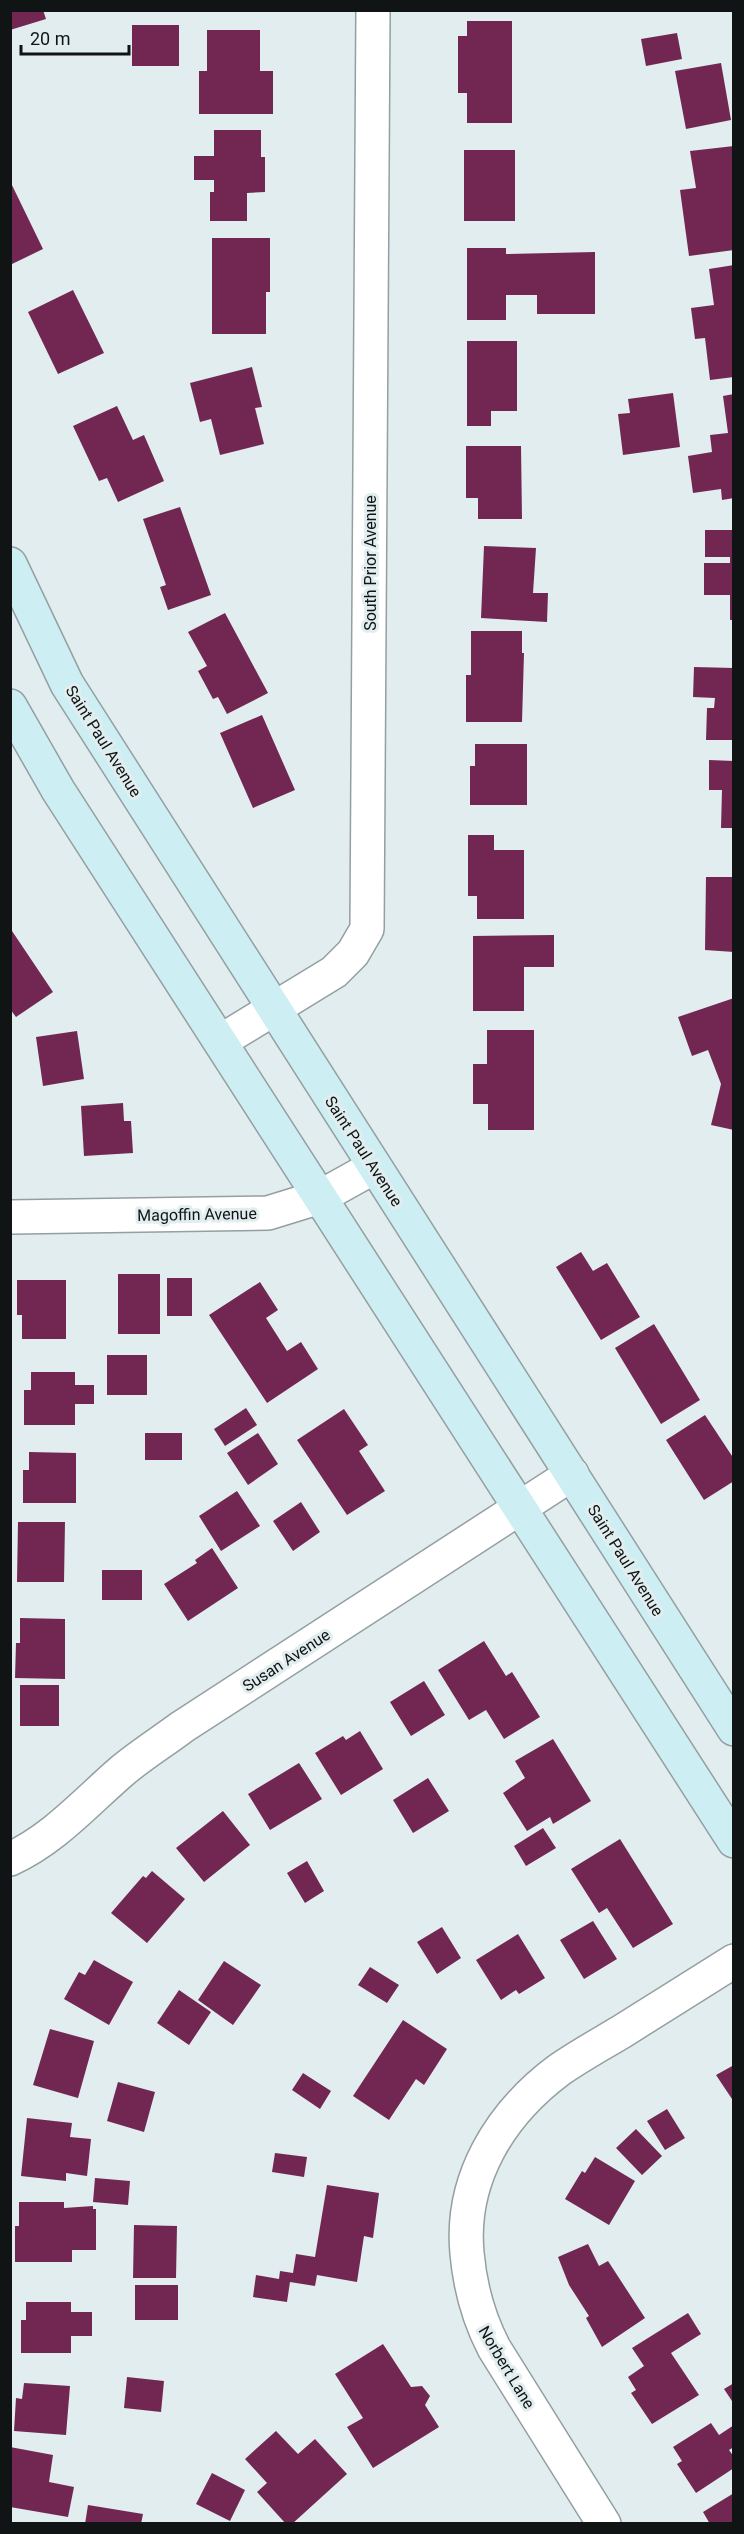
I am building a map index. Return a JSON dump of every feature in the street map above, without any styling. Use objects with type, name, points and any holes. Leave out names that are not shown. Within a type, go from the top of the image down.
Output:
[{"type":"main road","name":"Saint Paul Avenue","points":[[10,564],[67,684],[734,1729]]},
{"type":"main road","points":[[10,706],[58,790],[734,1841]]},
{"type":"street","name":"South Prior Avenue","points":[[221,1041],[334,972],[353,953],[367,929],[373,10]]},
{"type":"street","name":"Magoffin Avenue","points":[[10,1217],[268,1213],[320,1197],[374,1167]]},
{"type":"street","name":"Susan Avenue","points":[[10,1859],[26,1852],[72,1818],[124,1770],[182,1727],[572,1474]]},
{"type":"street","name":"Norbert Lane","points":[[592,2519],[478,2318],[469,2282],[465,2236],[467,2205],[481,2161],[501,2127],[528,2097],[559,2070],[734,1961]]},
{"type":"building","points":[[10,10],[43,10],[46,19],[10,30]]},
{"type":"building","points":[[467,21],[512,21],[512,123],[467,123],[467,93],[458,93],[458,36],[467,36]]},
{"type":"building","points":[[132,25],[179,25],[179,66],[132,66]]},
{"type":"building","points":[[207,30],[260,30],[260,71],[273,71],[273,114],[199,114],[199,71],[207,71]]},
{"type":"building","points":[[677,33],[682,59],[646,66],[641,39]]},
{"type":"building","points":[[721,63],[731,120],[686,129],[675,71]]},
{"type":"building","points":[[214,130],[261,130],[261,157],[265,157],[265,192],[247,193],[247,221],[210,221],[210,192],[214,192],[214,180],[194,180],[194,156],[214,156]]},
{"type":"building","points":[[734,146],[734,250],[689,256],[680,190],[696,188],[690,151]]},
{"type":"building","points":[[464,150],[515,150],[515,221],[464,221]]},
{"type":"building","points":[[10,181],[43,249],[10,265]]},
{"type":"building","points":[[212,238],[270,238],[270,292],[266,292],[266,334],[212,334]]},
{"type":"building","points":[[467,248],[506,248],[506,254],[595,252],[595,314],[537,314],[537,295],[506,295],[506,320],[467,320]]},
{"type":"building","points":[[734,265],[734,377],[710,380],[705,338],[695,339],[691,308],[714,305],[709,269]]},
{"type":"building","points":[[73,290],[104,353],[58,374],[28,312]]},
{"type":"building","points":[[467,341],[517,341],[517,411],[491,411],[491,426],[467,426]]},
{"type":"building","points":[[252,367],[262,407],[255,408],[264,444],[220,455],[211,419],[200,422],[190,383]]},
{"type":"building","points":[[673,393],[680,447],[623,455],[618,414],[630,413],[628,399]]},
{"type":"building","points":[[734,394],[734,498],[722,500],[721,489],[693,493],[688,456],[712,452],[710,435],[728,433],[723,396]]},
{"type":"building","points":[[117,406],[133,440],[144,435],[164,481],[118,502],[107,478],[99,481],[73,426]]},
{"type":"building","points":[[466,446],[521,446],[522,519],[478,519],[478,498],[466,498]]},
{"type":"building","points":[[180,507],[211,595],[168,610],[160,587],[166,585],[143,519]]},
{"type":"building","points":[[705,530],[734,530],[734,620],[730,620],[730,595],[704,595],[704,563],[730,563],[730,557],[705,557]]},
{"type":"building","points":[[484,546],[536,548],[533,593],[548,593],[547,622],[481,618]]},
{"type":"building","points":[[225,613],[268,693],[227,714],[218,697],[213,699],[198,671],[207,666],[188,632]]},
{"type":"building","points":[[471,631],[522,631],[522,653],[524,653],[522,722],[466,722],[466,675],[471,675]]},
{"type":"building","points":[[694,667],[734,668],[734,740],[706,740],[707,708],[714,708],[715,698],[693,697]]},
{"type":"building","points":[[262,715],[295,790],[253,808],[220,733]]},
{"type":"building","points":[[475,744],[527,744],[527,805],[470,805],[470,766],[475,766]]},
{"type":"building","points":[[709,760],[734,761],[734,828],[721,828],[722,790],[709,790]]},
{"type":"building","points":[[468,835],[494,835],[494,850],[524,850],[524,919],[477,919],[477,896],[468,896]]},
{"type":"building","points":[[706,877],[734,877],[734,952],[705,950]]},
{"type":"building","points":[[10,928],[53,992],[16,1017],[10,1009]]},
{"type":"building","points":[[554,935],[554,967],[524,967],[524,1011],[473,1011],[473,936]]},
{"type":"building","points":[[734,998],[734,1130],[711,1125],[721,1084],[708,1050],[692,1056],[678,1017]]},
{"type":"building","points":[[487,1030],[534,1030],[534,1130],[488,1130],[488,1104],[473,1104],[473,1064],[487,1064]]},
{"type":"building","points":[[77,1031],[84,1079],[43,1086],[36,1037]]},
{"type":"building","points":[[123,1103],[124,1121],[131,1121],[133,1153],[84,1156],[81,1106]]},
{"type":"building","points":[[581,1252],[593,1271],[607,1263],[640,1317],[601,1340],[556,1267]]},
{"type":"building","points":[[118,1274],[160,1274],[160,1334],[118,1334]]},
{"type":"building","points":[[167,1278],[192,1278],[192,1316],[167,1316]]},
{"type":"building","points":[[17,1280],[66,1280],[66,1339],[22,1339],[22,1315],[17,1315]]},
{"type":"building","points":[[260,1282],[278,1310],[266,1318],[287,1351],[301,1342],[318,1369],[267,1403],[209,1315]]},
{"type":"building","points":[[654,1324],[700,1400],[661,1424],[615,1348]]},
{"type":"building","points":[[107,1355],[147,1355],[147,1395],[107,1395]]},
{"type":"building","points":[[31,1372],[75,1372],[75,1385],[94,1385],[94,1404],[75,1404],[75,1425],[24,1425],[24,1390],[31,1390]]},
{"type":"building","points":[[246,1408],[257,1425],[225,1446],[214,1429]]},
{"type":"building","points":[[344,1409],[368,1445],[359,1451],[385,1491],[347,1515],[297,1440]]},
{"type":"building","points":[[705,1415],[734,1459],[734,1481],[704,1500],[666,1440]]},
{"type":"building","points":[[145,1433],[182,1433],[182,1460],[145,1460]]},
{"type":"building","points":[[258,1433],[278,1464],[248,1485],[227,1453]]},
{"type":"building","points":[[29,1452],[76,1453],[76,1503],[23,1503],[23,1470],[29,1470]]},
{"type":"building","points":[[237,1491],[260,1526],[221,1551],[199,1516]]},
{"type":"building","points":[[301,1502],[320,1532],[293,1551],[273,1521]]},
{"type":"building","points":[[18,1522],[65,1522],[64,1582],[17,1582]]},
{"type":"building","points":[[212,1548],[238,1588],[188,1621],[164,1584],[197,1563],[195,1560]]},
{"type":"building","points":[[102,1570],[142,1570],[142,1600],[102,1600]]},
{"type":"building","points":[[20,1618],[65,1619],[65,1679],[15,1678],[16,1643],[20,1643]]},
{"type":"building","points":[[484,1641],[506,1676],[512,1672],[540,1717],[504,1739],[486,1710],[469,1720],[438,1670]]},
{"type":"building","points":[[424,1681],[445,1715],[411,1736],[390,1702]]},
{"type":"building","points":[[20,1685],[59,1685],[59,1726],[20,1726]]},
{"type":"building","points":[[360,1731],[383,1769],[341,1795],[315,1753],[343,1736],[346,1740]]},
{"type":"building","points":[[553,1739],[591,1801],[553,1824],[550,1817],[527,1831],[503,1793],[525,1778],[515,1761]]},
{"type":"building","points":[[299,1763],[322,1799],[270,1830],[248,1794]]},
{"type":"building","points":[[428,1778],[449,1811],[413,1833],[393,1800]]},
{"type":"building","points":[[223,1811],[250,1845],[204,1882],[176,1848]]},
{"type":"building","points":[[543,1828],[556,1848],[526,1866],[514,1846]]},
{"type":"building","points":[[620,1839],[673,1924],[633,1948],[607,1908],[599,1913],[571,1869]]},
{"type":"building","points":[[307,1861],[324,1891],[305,1903],[287,1873]]},
{"type":"building","points":[[152,1871],[185,1899],[147,1943],[111,1913],[143,1876],[146,1878]]},
{"type":"building","points":[[593,1921],[617,1959],[584,1979],[560,1940]]},
{"type":"building","points":[[442,1927],[461,1958],[437,1974],[417,1942]]},
{"type":"building","points":[[518,1934],[545,1978],[519,1994],[516,1990],[501,2000],[476,1960]]},
{"type":"building","points":[[94,1960],[133,1982],[109,2025],[64,1999],[79,1972],[85,1975]]},
{"type":"building","points":[[224,1961],[261,1985],[233,2025],[198,2000]]},
{"type":"building","points":[[370,1967],[399,1985],[387,2003],[358,1985]]},
{"type":"building","points":[[179,1990],[211,2012],[189,2045],[157,2023]]},
{"type":"building","points":[[403,2020],[447,2049],[424,2085],[416,2079],[389,2120],[353,2096]]},
{"type":"building","points":[[50,2029],[94,2041],[78,2098],[33,2085]]},
{"type":"building","points":[[734,2065],[734,2102],[716,2075]]},
{"type":"building","points":[[303,2073],[331,2091],[320,2109],[292,2090]]},
{"type":"building","points":[[118,2082],[155,2092],[144,2132],[107,2121]]},
{"type":"building","points":[[667,2109],[685,2138],[665,2150],[647,2121]]},
{"type":"building","points":[[27,2118],[72,2123],[70,2137],[91,2139],[87,2176],[66,2173],[66,2181],[21,2176]]},
{"type":"building","points":[[636,2129],[662,2156],[642,2175],[616,2148]]},
{"type":"building","points":[[275,2153],[307,2157],[304,2177],[272,2172]]},
{"type":"building","points":[[595,2157],[635,2181],[609,2225],[565,2199],[582,2171],[585,2173]]},
{"type":"building","points":[[95,2178],[130,2181],[128,2205],[93,2202]]},
{"type":"building","points":[[327,2185],[379,2193],[373,2238],[364,2236],[357,2282],[317,2275],[315,2286],[290,2282],[287,2302],[253,2297],[256,2275],[279,2279],[280,2271],[293,2273],[296,2254],[315,2257]]},
{"type":"building","points":[[19,2202],[64,2202],[64,2208],[93,2206],[93,2209],[96,2209],[96,2250],[72,2250],[72,2262],[15,2262],[15,2226],[19,2226]]},
{"type":"building","points":[[134,2225],[177,2226],[176,2278],[133,2278]]},
{"type":"building","points":[[588,2244],[599,2266],[608,2261],[645,2318],[602,2347],[586,2318],[589,2316],[569,2285],[558,2257]]},
{"type":"building","points":[[135,2285],[178,2285],[178,2320],[135,2320]]},
{"type":"building","points":[[26,2302],[71,2302],[71,2312],[92,2312],[92,2336],[71,2336],[71,2353],[21,2353],[21,2320],[26,2320]]},
{"type":"building","points":[[688,2313],[701,2334],[671,2353],[699,2395],[652,2424],[631,2393],[636,2390],[628,2377],[644,2366],[632,2348]]},
{"type":"building","points":[[383,2344],[411,2387],[422,2386],[430,2396],[425,2405],[439,2427],[373,2468],[347,2427],[363,2418],[335,2374]]},
{"type":"building","points":[[127,2377],[164,2381],[161,2412],[124,2408]]},
{"type":"building","points":[[24,2383],[70,2386],[66,2435],[14,2431],[16,2398],[22,2399]]},
{"type":"building","points":[[734,2383],[734,2404],[724,2389]]},
{"type":"building","points":[[711,2423],[719,2435],[734,2425],[734,2447],[729,2450],[734,2457],[734,2468],[696,2493],[677,2464],[682,2461],[673,2447]]},
{"type":"building","points":[[276,2431],[298,2454],[315,2439],[347,2474],[292,2524],[286,2524],[257,2492],[267,2483],[245,2459]]},
{"type":"building","points":[[10,2447],[53,2455],[49,2482],[74,2487],[68,2517],[10,2507]]},
{"type":"building","points":[[212,2473],[245,2490],[230,2521],[196,2504]]},
{"type":"building","points":[[734,2493],[734,2524],[710,2524],[703,2512]]},
{"type":"building","points":[[88,2505],[143,2514],[141,2524],[85,2524]]}]
